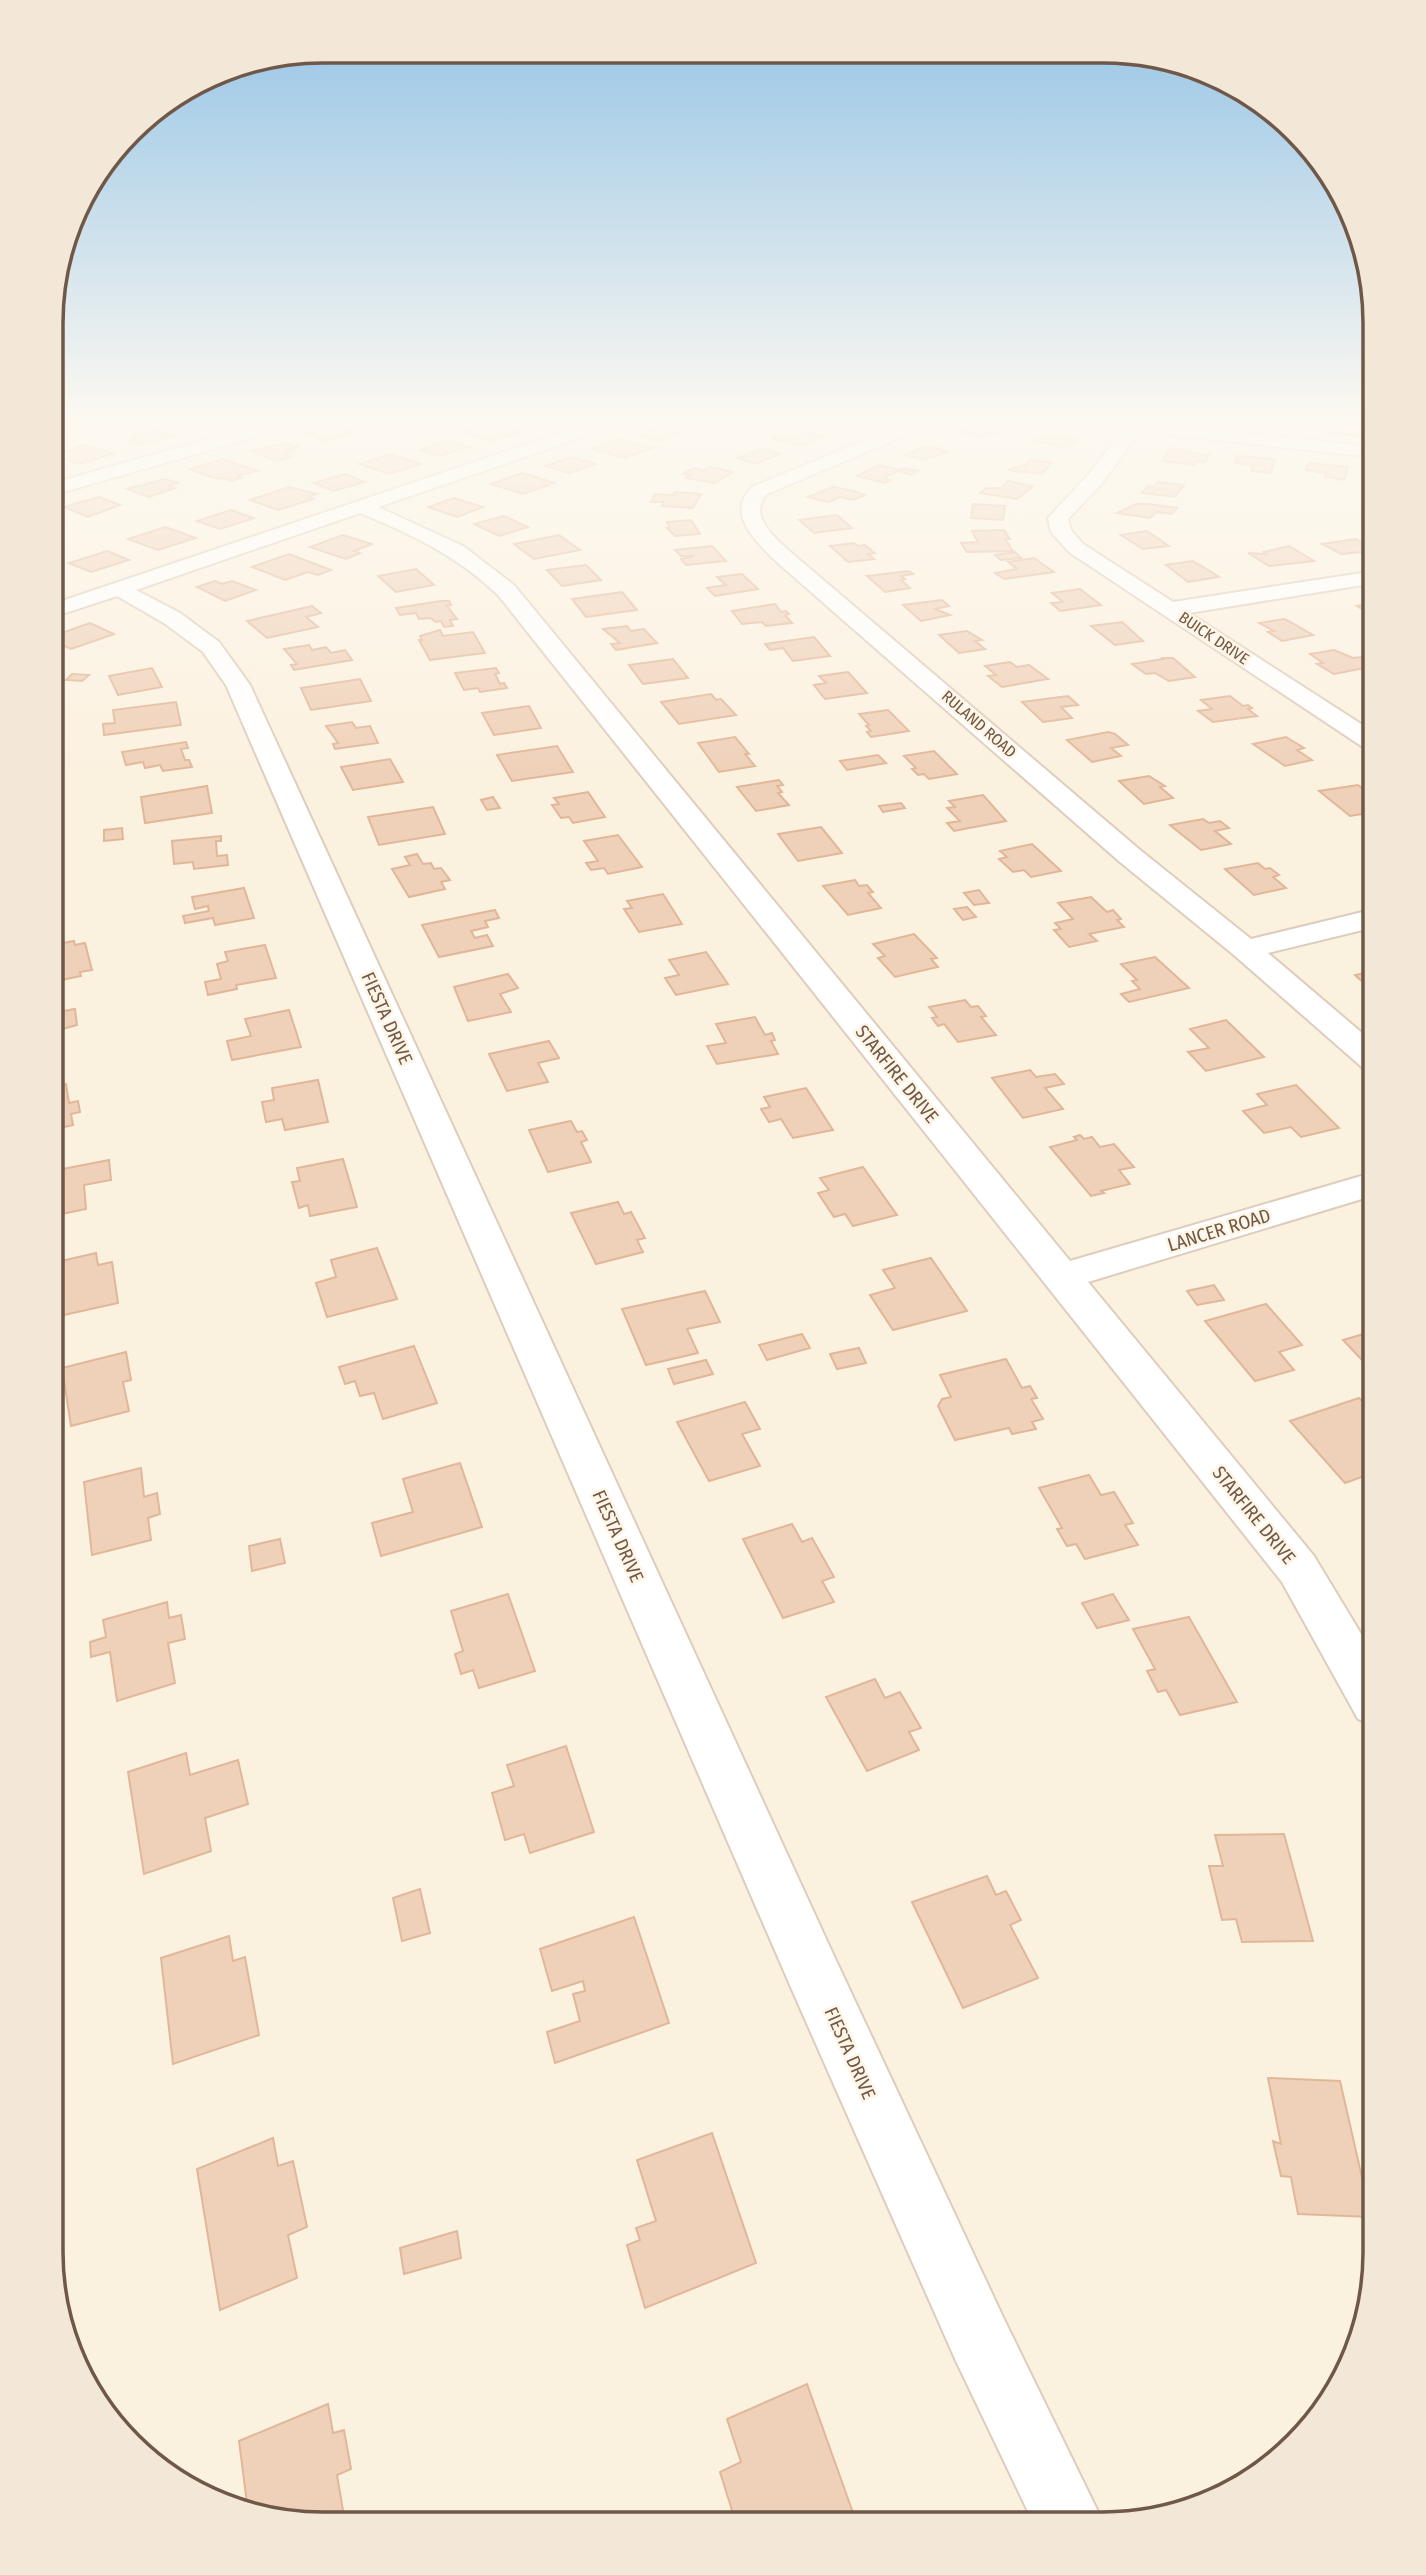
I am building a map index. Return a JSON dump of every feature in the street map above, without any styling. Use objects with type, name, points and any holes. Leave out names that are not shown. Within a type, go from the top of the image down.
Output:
[{"type":"street","points":[[63,608],[264,540]]},
{"type":"street","name":"STARFIRE DRIVE","points":[[441,540],[487,570],[506,590],[749,894],[1063,1276],[1298,1569],[1363,1681]]},
{"type":"street","name":"RULAND ROAD","points":[[768,540],[1130,856],[1245,949],[1363,1051]]},
{"type":"street","name":"BUICK DRIVE","points":[[1069,540],[1076,548],[1363,736]]},
{"type":"street","points":[[1170,609],[1363,579]]},
{"type":"street","name":"FIESTA DRIVE","points":[[120,589],[172,618],[211,647],[238,685],[807,1960],[979,2338],[1064,2512]]},
{"type":"street","points":[[1245,949],[1363,921]]},
{"type":"street","name":"LANCER ROAD","points":[[1063,1276],[1363,1187]]},
{"type":"building","points":[[131,540],[189,540],[158,550]]},
{"type":"building","points":[[329,540],[360,540],[372,544],[354,551],[360,553],[346,559],[310,547]]},
{"type":"building","points":[[533,540],[566,540],[580,550],[534,559],[514,544]]},
{"type":"building","points":[[1006,540],[1013,551],[967,552],[961,543]]},
{"type":"building","points":[[1129,540],[1160,540],[1169,546],[1143,549]]},
{"type":"building","points":[[1358,540],[1363,543],[1363,552],[1341,554],[1322,544]]},
{"type":"building","points":[[854,543],[858,546],[865,545],[875,553],[868,554],[874,559],[848,562],[830,546]]},
{"type":"building","points":[[712,546],[726,561],[686,565],[681,559],[694,556],[681,556],[675,550]]},
{"type":"building","points":[[1289,546],[1314,561],[1269,566],[1248,553],[1266,554],[1264,552]]},
{"type":"building","points":[[107,551],[129,560],[91,572],[69,563]]},
{"type":"building","points":[[1015,552],[1021,558],[1001,560],[995,555]]},
{"type":"building","points":[[289,554],[331,570],[318,575],[308,572],[285,580],[252,567]]},
{"type":"building","points":[[1034,558],[1054,572],[1004,579],[995,573],[1017,569],[1008,562]]},
{"type":"building","points":[[1192,561],[1219,577],[1188,582],[1166,565]]},
{"type":"building","points":[[586,565],[601,580],[562,586],[547,570]]},
{"type":"building","points":[[416,569],[434,585],[396,592],[378,576]]},
{"type":"building","points":[[909,571],[913,574],[901,576],[905,579],[901,580],[910,588],[885,592],[867,576]]},
{"type":"building","points":[[742,574],[758,589],[715,596],[707,588],[726,585],[717,577]]},
{"type":"building","points":[[215,581],[222,584],[232,581],[256,590],[225,601],[197,587]]},
{"type":"building","points":[[1080,589],[1101,605],[1060,611],[1051,603],[1063,602],[1052,593]]},
{"type":"building","points":[[622,592],[637,610],[586,617],[572,599]]},
{"type":"building","points":[[942,600],[949,606],[935,609],[950,615],[921,621],[903,605]]},
{"type":"building","points":[[449,601],[451,605],[447,606],[457,619],[450,620],[453,626],[444,627],[441,621],[436,622],[430,618],[419,619],[416,613],[400,615],[396,608]]},
{"type":"building","points":[[775,604],[781,612],[786,611],[789,614],[785,615],[792,623],[766,626],[762,622],[742,624],[732,611]]},
{"type":"building","points":[[312,606],[321,613],[306,617],[318,627],[267,638],[247,621]]},
{"type":"building","points":[[1284,619],[1313,635],[1282,641],[1268,632],[1274,631],[1259,623]]},
{"type":"building","points":[[1122,622],[1143,641],[1115,645],[1091,626]]},
{"type":"building","points":[[90,623],[114,634],[71,649],[63,645],[63,632]]},
{"type":"building","points":[[627,626],[631,631],[644,629],[657,643],[616,650],[611,644],[620,643],[603,629]]},
{"type":"building","points":[[440,630],[443,636],[473,632],[485,653],[430,660],[419,640],[422,640],[420,636]]},
{"type":"building","points":[[967,631],[982,640],[975,641],[985,649],[959,653],[939,635]]},
{"type":"building","points":[[814,637],[830,656],[793,661],[783,648],[770,650],[765,644]]},
{"type":"building","points":[[309,645],[312,650],[326,647],[331,653],[345,650],[352,660],[294,670],[291,665],[297,664],[284,649]]},
{"type":"building","points":[[1334,650],[1353,658],[1362,657],[1363,668],[1334,674],[1317,664],[1323,663],[1310,654]]},
{"type":"building","points":[[1161,658],[1173,658],[1195,677],[1169,681],[1155,673],[1146,674],[1132,664],[1163,659]]},
{"type":"building","points":[[673,659],[688,678],[643,684],[629,665]]},
{"type":"building","points":[[1010,662],[1017,667],[1029,665],[1048,679],[1002,687],[988,676],[996,675],[985,666]]},
{"type":"building","points":[[152,668],[162,687],[118,695],[109,676]]},
{"type":"building","points":[[496,668],[499,673],[495,674],[500,684],[504,683],[507,688],[480,692],[478,688],[464,690],[455,673]]},
{"type":"building","points":[[848,672],[867,693],[825,699],[814,685],[826,683],[819,676]]},
{"type":"building","points":[[72,674],[89,675],[82,681],[66,680]]},
{"type":"building","points":[[360,679],[371,701],[311,710],[301,688]]},
{"type":"building","points":[[711,694],[716,700],[721,699],[736,715],[679,724],[661,702]]},
{"type":"building","points":[[1068,696],[1078,705],[1061,707],[1072,718],[1043,722],[1022,702]]},
{"type":"building","points":[[1230,696],[1243,706],[1248,705],[1252,708],[1248,709],[1257,716],[1213,722],[1198,711],[1212,709],[1201,700]]},
{"type":"building","points":[[176,702],[181,725],[104,735],[103,724],[115,723],[113,710]]},
{"type":"building","points":[[529,706],[541,728],[494,735],[482,713]]},
{"type":"building","points":[[888,710],[909,731],[871,737],[867,732],[871,731],[866,726],[869,725],[859,714]]},
{"type":"building","points":[[352,722],[356,728],[370,726],[378,743],[335,749],[333,744],[338,743],[326,726]]},
{"type":"building","points":[[1108,732],[1115,734],[1128,745],[1111,748],[1121,756],[1092,762],[1067,740]]},
{"type":"building","points":[[735,737],[755,766],[719,772],[698,743]]},
{"type":"building","points":[[1286,737],[1304,748],[1297,750],[1312,760],[1285,766],[1253,744]]},
{"type":"building","points":[[186,742],[188,748],[181,749],[185,760],[189,760],[192,767],[163,771],[160,765],[145,768],[143,762],[126,765],[122,752]]},
{"type":"building","points":[[557,746],[573,772],[512,781],[497,755]]},
{"type":"building","points":[[934,751],[957,774],[929,779],[924,774],[918,775],[912,769],[916,768],[904,756]]},
{"type":"building","points":[[878,755],[886,763],[847,770],[840,761]]},
{"type":"building","points":[[390,759],[403,782],[353,790],[341,767]]},
{"type":"building","points":[[1149,776],[1165,786],[1160,787],[1173,798],[1144,804],[1119,781]]},
{"type":"building","points":[[779,780],[783,785],[777,786],[782,792],[778,793],[789,805],[756,811],[737,787]]},
{"type":"building","points":[[1358,785],[1363,789],[1363,814],[1350,816],[1319,791]]},
{"type":"building","points":[[207,786],[212,813],[145,823],[141,797]]},
{"type":"building","points":[[588,792],[605,817],[573,823],[569,817],[561,818],[552,805],[559,804],[554,798]]},
{"type":"building","points":[[983,795],[1006,821],[954,831],[947,823],[960,821],[947,808],[955,807],[949,801]]},
{"type":"building","points":[[493,797],[500,808],[487,810],[481,800]]},
{"type":"building","points":[[901,803],[905,808],[883,812],[879,806]]},
{"type":"building","points":[[433,807],[445,834],[379,845],[368,817]]},
{"type":"building","points":[[1203,819],[1209,823],[1220,821],[1229,828],[1215,831],[1231,844],[1201,850],[1170,825]]},
{"type":"building","points":[[821,827],[842,853],[798,861],[778,834]]},
{"type":"building","points":[[122,828],[123,839],[104,841],[104,830]]},
{"type":"building","points":[[618,835],[642,867],[608,874],[604,868],[591,870],[586,863],[598,861],[584,841]]},
{"type":"building","points":[[221,836],[221,841],[216,841],[217,856],[227,855],[228,865],[194,869],[193,862],[174,864],[172,841]]},
{"type":"building","points":[[1032,844],[1061,871],[1031,877],[1024,870],[1013,872],[999,859],[1007,857],[1000,851]]},
{"type":"building","points":[[417,854],[423,864],[431,863],[434,869],[441,868],[450,880],[441,882],[445,889],[409,897],[392,869],[410,865],[405,857]]},
{"type":"building","points":[[1258,863],[1279,875],[1273,877],[1286,888],[1254,895],[1225,869]]},
{"type":"building","points":[[855,880],[859,886],[867,885],[873,892],[868,893],[881,908],[848,915],[823,886]]},
{"type":"building","points":[[244,888],[254,918],[215,925],[213,918],[185,923],[183,916],[209,911],[208,906],[195,909],[192,897]]},
{"type":"building","points":[[979,890],[989,903],[974,905],[964,893]]},
{"type":"building","points":[[663,894],[682,924],[639,932],[624,909],[632,908],[627,901]]},
{"type":"building","points":[[1091,897],[1107,912],[1113,910],[1124,927],[1089,934],[1097,941],[1069,947],[1054,930],[1061,929],[1055,923],[1073,919],[1058,903]]},
{"type":"building","points":[[967,907],[976,917],[963,920],[954,909]]},
{"type":"building","points":[[495,910],[499,918],[485,921],[488,927],[471,931],[475,938],[487,935],[493,946],[439,957],[422,925]]},
{"type":"building","points":[[914,934],[937,958],[931,959],[938,967],[895,977],[878,958],[885,956],[873,944]]},
{"type":"building","points":[[63,943],[85,943],[92,970],[80,972],[81,976],[63,980]]},
{"type":"building","points":[[265,945],[276,978],[236,985],[237,989],[208,995],[205,982],[221,979],[217,964],[228,961],[225,952]]},
{"type":"building","points":[[706,952],[728,984],[676,995],[665,978],[679,975],[669,960]]},
{"type":"building","points":[[1155,957],[1189,988],[1129,1002],[1121,994],[1140,989],[1132,981],[1137,980],[1121,964]]},
{"type":"building","points":[[1363,973],[1363,982],[1355,975]]},
{"type":"building","points":[[508,974],[518,988],[500,994],[511,1012],[468,1021],[454,987]]},
{"type":"building","points":[[965,1000],[971,1007],[978,1006],[986,1016],[981,1017],[996,1035],[958,1042],[944,1024],[938,1026],[932,1018],[937,1017],[929,1007]]},
{"type":"building","points":[[75,1009],[77,1025],[63,1029],[63,1011]]},
{"type":"building","points":[[289,1010],[301,1047],[232,1060],[227,1041],[251,1036],[245,1019]]},
{"type":"building","points":[[755,1017],[765,1035],[772,1033],[775,1040],[771,1041],[778,1054],[717,1064],[707,1046],[726,1043],[716,1024]]},
{"type":"building","points":[[1226,1020],[1264,1057],[1206,1071],[1188,1052],[1209,1048],[1190,1029]]},
{"type":"building","points":[[549,1041],[559,1058],[538,1063],[548,1082],[507,1091],[489,1054]]},
{"type":"building","points":[[1030,1070],[1036,1077],[1055,1074],[1064,1084],[1045,1088],[1063,1109],[1023,1118],[992,1078]]},
{"type":"building","points":[[318,1080],[328,1122],[285,1130],[282,1119],[266,1122],[262,1102],[274,1100],[272,1088]]},
{"type":"building","points":[[66,1084],[69,1103],[78,1101],[80,1112],[71,1114],[73,1125],[63,1127],[63,1085]]},
{"type":"building","points":[[1296,1085],[1339,1128],[1301,1137],[1291,1127],[1264,1133],[1243,1111],[1267,1105],[1257,1094]]},
{"type":"building","points":[[806,1088],[833,1130],[793,1138],[781,1119],[769,1122],[761,1109],[770,1107],[764,1097]]},
{"type":"building","points":[[571,1121],[577,1132],[582,1131],[587,1140],[581,1142],[591,1162],[548,1172],[529,1130]]},
{"type":"building","points":[[1080,1135],[1084,1139],[1092,1137],[1100,1147],[1114,1144],[1134,1167],[1119,1170],[1130,1184],[1091,1196],[1050,1147],[1077,1140],[1074,1137]]},
{"type":"building","points":[[343,1159],[357,1207],[310,1216],[308,1205],[299,1208],[292,1182],[300,1181],[297,1168]]},
{"type":"building","points":[[109,1160],[111,1180],[84,1185],[86,1209],[63,1214],[63,1169]]},
{"type":"building","points":[[863,1167],[897,1215],[853,1226],[845,1214],[834,1217],[818,1193],[829,1190],[820,1178]]},
{"type":"building","points":[[618,1202],[624,1214],[631,1212],[645,1238],[637,1240],[643,1252],[596,1264],[571,1213]]},
{"type":"building","points":[[377,1248],[397,1299],[327,1317],[316,1283],[336,1277],[331,1260]]},
{"type":"building","points":[[96,1253],[98,1265],[112,1262],[118,1303],[63,1315],[63,1260]]},
{"type":"building","points":[[931,1258],[967,1311],[893,1330],[870,1295],[895,1288],[883,1270]]},
{"type":"building","points":[[1214,1285],[1224,1300],[1197,1305],[1187,1291]]},
{"type":"building","points":[[705,1291],[720,1322],[687,1329],[698,1353],[646,1365],[622,1309]]},
{"type":"building","points":[[1266,1304],[1302,1345],[1279,1352],[1294,1370],[1255,1381],[1205,1321]]},
{"type":"building","points":[[802,1334],[810,1348],[767,1360],[759,1345]]},
{"type":"building","points":[[1363,1334],[1363,1361],[1343,1340]]},
{"type":"building","points":[[414,1346],[437,1403],[383,1419],[374,1393],[360,1396],[355,1381],[345,1384],[339,1367]]},
{"type":"building","points":[[859,1348],[866,1363],[837,1369],[830,1354]]},
{"type":"building","points":[[126,1352],[131,1380],[123,1382],[129,1411],[71,1426],[63,1368]]},
{"type":"building","points":[[1006,1359],[1022,1388],[1030,1386],[1037,1398],[1031,1399],[1043,1419],[1032,1422],[1036,1429],[1012,1434],[1009,1428],[955,1440],[938,1406],[942,1399],[951,1397],[940,1375]]},
{"type":"building","points":[[706,1360],[713,1374],[674,1384],[668,1369]]},
{"type":"building","points":[[1359,1398],[1363,1402],[1363,1476],[1345,1483],[1290,1421]]},
{"type":"building","points":[[745,1402],[760,1429],[742,1434],[760,1466],[709,1481],[677,1422]]},
{"type":"building","points":[[460,1463],[482,1527],[381,1556],[372,1523],[413,1512],[403,1479]]},
{"type":"building","points":[[141,1468],[144,1497],[157,1493],[160,1514],[148,1518],[151,1540],[92,1555],[84,1482]]},
{"type":"building","points":[[1089,1475],[1101,1495],[1114,1492],[1133,1523],[1125,1525],[1138,1545],[1085,1559],[1076,1544],[1067,1546],[1057,1529],[1062,1528],[1039,1488]]},
{"type":"building","points":[[792,1524],[802,1542],[812,1538],[834,1577],[822,1581],[834,1602],[783,1618],[743,1539]]},
{"type":"building","points":[[280,1539],[285,1563],[252,1571],[249,1546]]},
{"type":"building","points":[[508,1594],[535,1671],[479,1688],[473,1670],[461,1674],[455,1654],[463,1651],[451,1611]]},
{"type":"building","points":[[1113,1594],[1129,1620],[1097,1628],[1082,1603]]},
{"type":"building","points":[[167,1602],[169,1618],[181,1615],[185,1639],[168,1643],[175,1683],[117,1701],[110,1652],[91,1657],[90,1642],[106,1637],[103,1620]]},
{"type":"building","points":[[1189,1617],[1237,1702],[1180,1715],[1166,1690],[1158,1692],[1147,1671],[1155,1669],[1133,1629]]},
{"type":"building","points":[[875,1679],[885,1698],[900,1692],[921,1728],[909,1732],[919,1750],[867,1771],[826,1697]]},
{"type":"building","points":[[566,1746],[594,1832],[530,1853],[524,1834],[505,1840],[492,1793],[514,1786],[507,1765]]},
{"type":"building","points":[[186,1753],[190,1775],[238,1760],[248,1804],[205,1818],[211,1851],[144,1874],[128,1772]]},
{"type":"building","points":[[1284,1834],[1313,1941],[1242,1942],[1236,1919],[1222,1920],[1209,1866],[1223,1866],[1215,1835]]},
{"type":"building","points":[[987,1876],[996,1895],[1006,1891],[1021,1920],[1010,1925],[1038,1978],[963,2008],[912,1902]]},
{"type":"building","points":[[420,1889],[430,1933],[402,1941],[393,1898]]},
{"type":"building","points":[[634,1917],[669,2023],[555,2063],[547,2032],[580,2021],[573,1994],[585,1991],[583,1981],[552,1991],[540,1949]]},
{"type":"building","points":[[229,1936],[233,1961],[245,1957],[259,2035],[173,2064],[161,1958]]},
{"type":"building","points":[[1268,2078],[1340,2081],[1363,2182],[1363,2217],[1298,2214],[1291,2177],[1281,2176],[1273,2141],[1281,2144]]},
{"type":"building","points":[[712,2133],[756,2263],[645,2308],[627,2245],[640,2240],[636,2228],[656,2221],[637,2160]]},
{"type":"building","points":[[273,2138],[278,2166],[293,2161],[307,2227],[288,2235],[297,2278],[220,2310],[197,2169]]},
{"type":"building","points":[[457,2231],[461,2258],[404,2274],[400,2248]]},
{"type":"building","points":[[807,2384],[853,2512],[733,2512],[720,2472],[741,2462],[727,2419]]},
{"type":"building","points":[[328,2404],[333,2433],[344,2430],[351,2469],[337,2475],[343,2512],[289,2510],[247,2500],[239,2441]]}]
